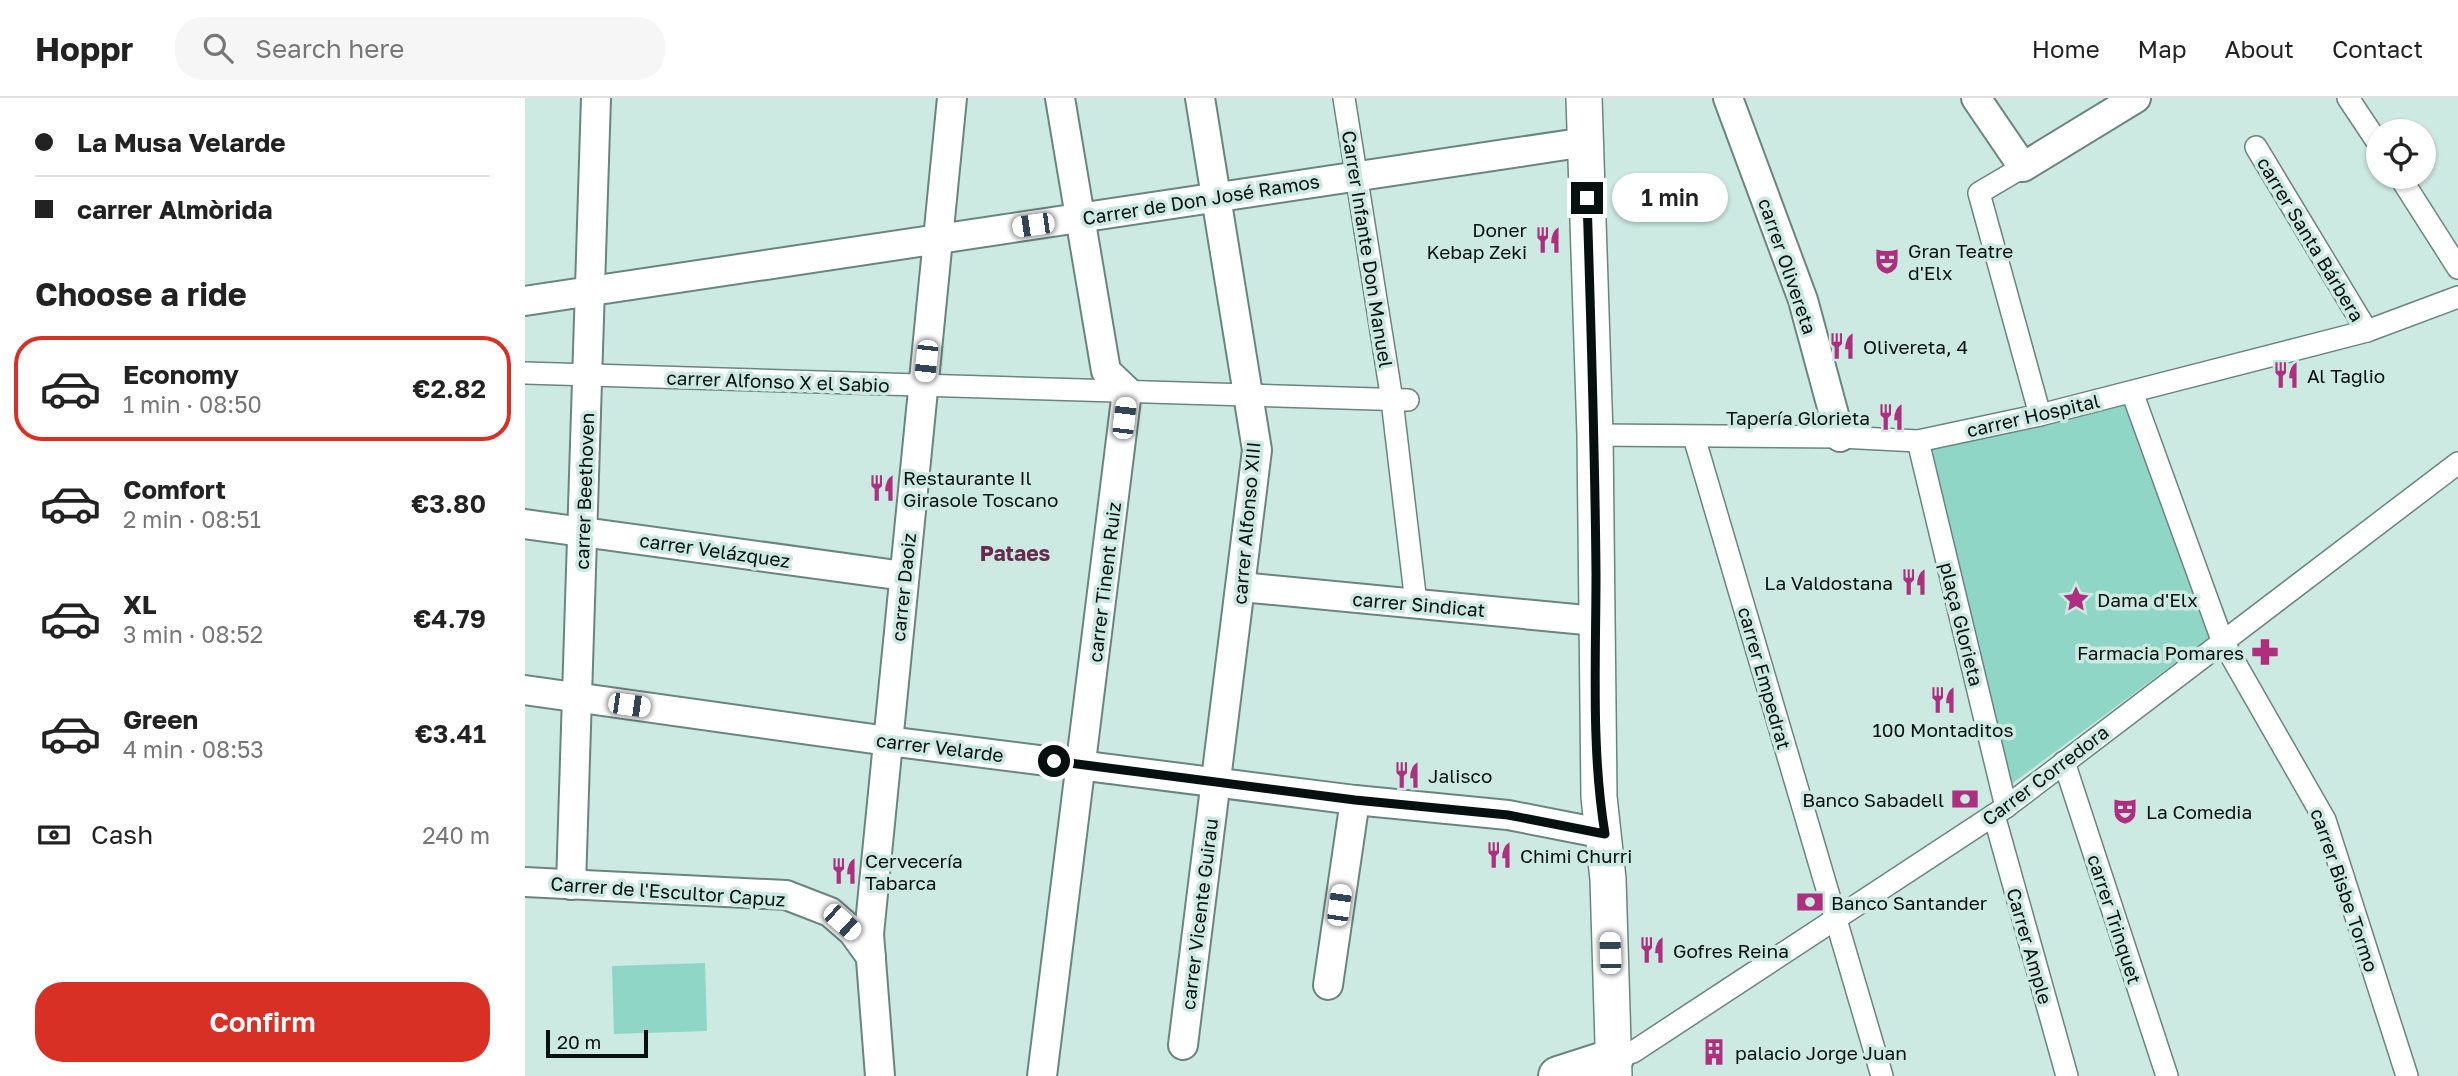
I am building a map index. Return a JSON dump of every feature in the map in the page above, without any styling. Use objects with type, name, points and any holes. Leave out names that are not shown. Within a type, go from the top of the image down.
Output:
[{"type":"main road","points":[[1558,1076],[1614,1067]]},
{"type":"street","name":"carrer Beethoven","points":[[572,885],[596,98]]},
{"type":"street","name":"carrer Daoiz","points":[[880,1076],[869,934],[951,98]]},
{"type":"street","points":[[1060,98],[1106,371],[1127,391]]},
{"type":"street","name":"carrer Alfonso XIII","points":[[1200,98],[1257,450],[1215,782]]},
{"type":"street","name":"Carrer Infante Don Manuel","points":[[1344,98],[1354,176],[1400,400],[1416,603]]},
{"type":"street","points":[[1584,98],[1595,435],[1599,797],[1605,834],[1614,1067]]},
{"type":"street","name":"carrer Olivereta","points":[[1728,98],[1803,300],[1840,437]]},
{"type":"street","points":[[1976,98],[2023,167]]},
{"type":"street","points":[[2040,415],[1979,193],[2136,98]]},
{"type":"street","points":[[2348,98],[2366,125]]},
{"type":"street","name":"Carrer de Don José Ramos","points":[[525,301],[1586,142]]},
{"type":"street","name":"carrer Santa Bárbera","points":[[2256,147],[2367,331]]},
{"type":"street","points":[[2408,189],[2458,268]]},
{"type":"street","name":"carrer Hospital","points":[[1595,435],[1840,437],[1919,441],[2040,415],[2367,331],[2458,297]]},
{"type":"street","name":"carrer Alfonso X el Sabio","points":[[525,373],[1249,393],[1400,400]]},
{"type":"street","name":"carrer Tinent Ruiz","points":[[1042,1076],[1127,391]]},
{"type":"street","points":[[2132,392],[2222,640]]},
{"type":"street","name":"carrer Empedrat","points":[[1693,437],[1882,1076]]},
{"type":"street","name":"plaça Glorieta","points":[[1919,441],[2000,811]]},
{"type":"street","name":"Carrer Corredora","points":[[1614,1067],[2000,811],[2458,463]]},
{"type":"street","name":"carrer Velázquez","points":[[525,524],[904,576]]},
{"type":"street","name":"carrer Sindicat","points":[[1241,587],[1596,621]]},
{"type":"street","name":"carrer Bisbe Tormo","points":[[2222,640],[2325,820],[2407,1076]]},
{"type":"street","name":"carrer Velarde","points":[[525,690],[888,741],[1355,800],[1508,815],[1605,834]]},
{"type":"street","name":"carrer Trinquet","points":[[2064,762],[2167,1076]]},
{"type":"street","name":"carrer Vicente Guirau","points":[[1184,1045],[1215,782]]},
{"type":"street","points":[[1328,985],[1355,800]]},
{"type":"street","name":"Carrer Ample","points":[[2000,811],[2067,1076]]},
{"type":"street","name":"Carrer de l'Escultor Capuz","points":[[525,882],[786,895],[830,912],[853,932],[871,957]]},
{"type":"green space","points":[[2142,396],[2229,623],[2002,791],[1914,448]]},
{"type":"green space","points":[[705,963],[707,1031],[614,1034],[612,966]]},
{"type":"place","name":"Doner Kebap Zeki","points":[[1548,240]]},
{"type":"place","name":"Gran Teatre d'Elx","points":[[1887,261]]},
{"type":"place","name":"Olivereta, 4","points":[[1842,346]]},
{"type":"place","name":"Al Taglio","points":[[2286,375]]},
{"type":"place","name":"Tapería Glorieta","points":[[1891,417]]},
{"type":"place","name":"Restaurante Il Girasole Toscano","points":[[882,488]]},
{"type":"place","name":"La Valdostana","points":[[1914,582]]},
{"type":"place","name":"Dama d'Elx","points":[[2076,599]]},
{"type":"place","name":"Farmacia Pomares","points":[[2265,652]]},
{"type":"place","name":"100 Montaditos","points":[[1943,700]]},
{"type":"place","name":"Jalisco","points":[[1407,775]]},
{"type":"place","name":"Banco Sabadell","points":[[1965,799]]},
{"type":"place","name":"La Comedia","points":[[2125,811]]},
{"type":"place","name":"Chimi Churri","points":[[1499,855]]},
{"type":"place","name":"Cervecería Tabarca","points":[[844,871]]},
{"type":"place","name":"Banco Santander","points":[[1810,902]]},
{"type":"place","name":"Gofres Reina","points":[[1652,950]]},
{"type":"place","name":"palacio Jorge Juan","points":[[1714,1052]]},
{"type":"district","name":"Pataes","points":[[1015,553]]},
{"type":"route","points":[[1054,761],[1355,800],[1508,815],[1605,834],[1599,797],[1597,730],[1595,435],[1587,198]]}]
